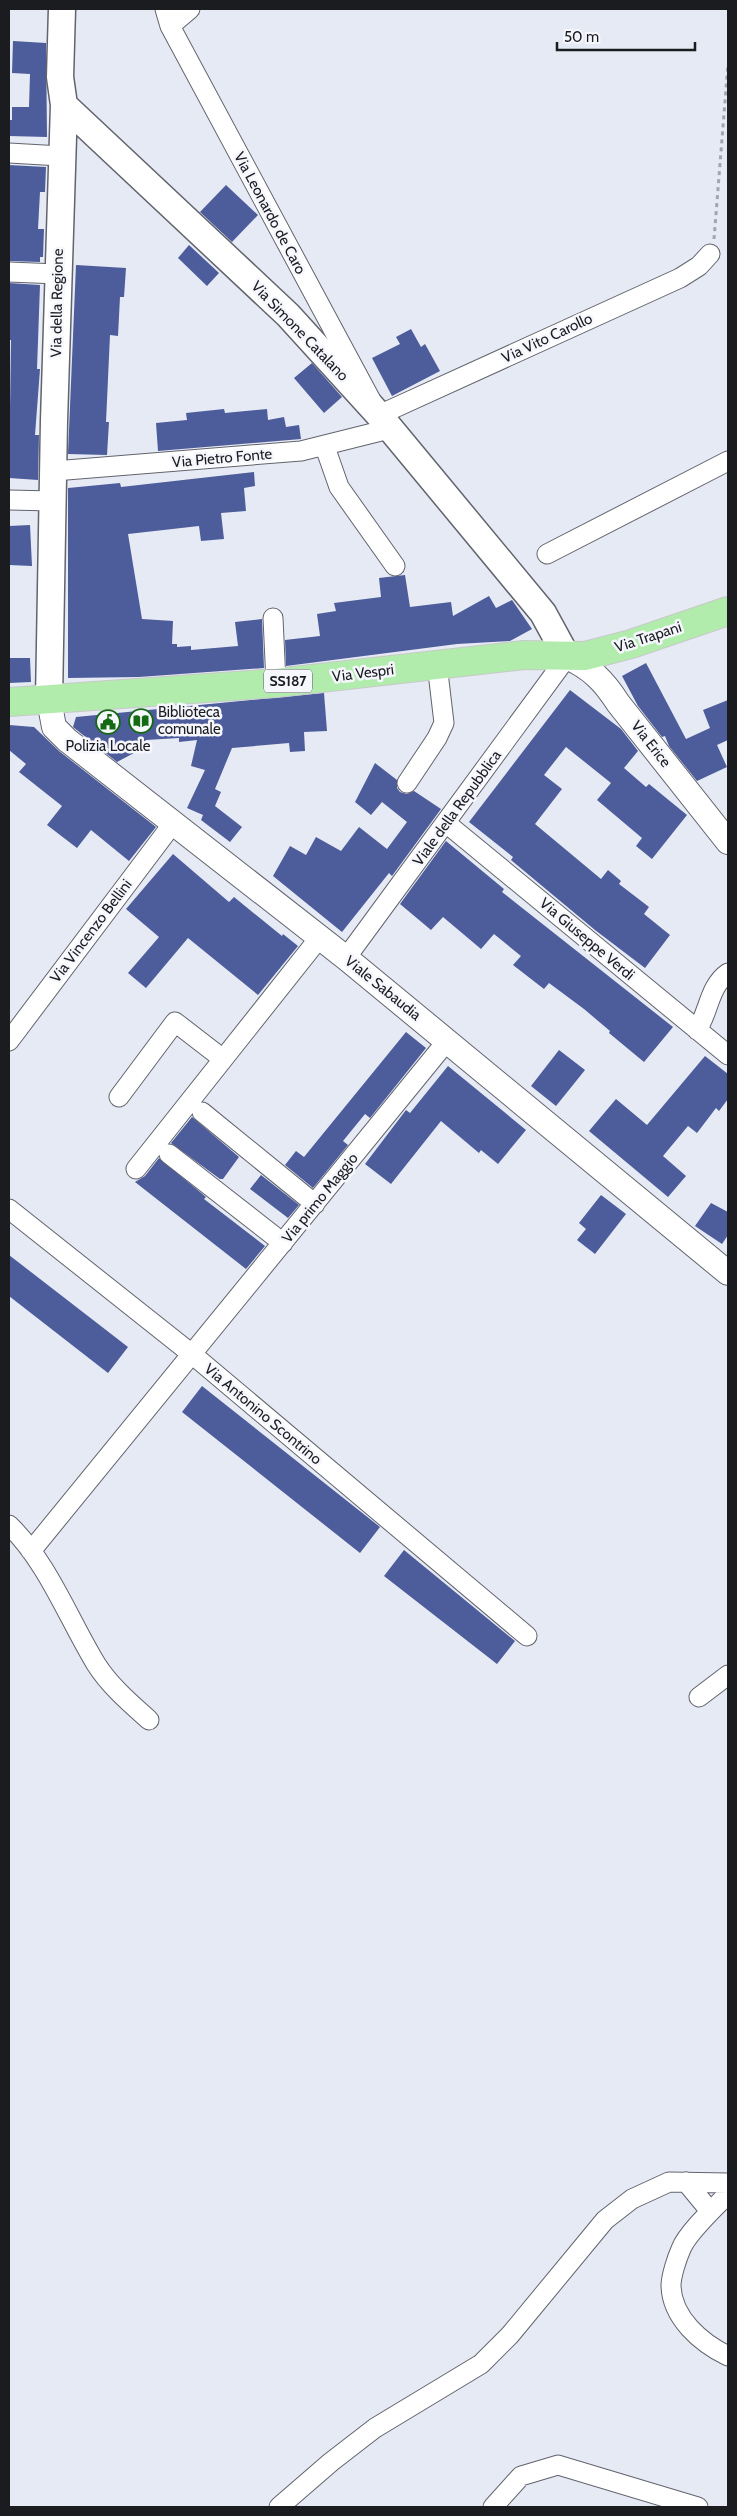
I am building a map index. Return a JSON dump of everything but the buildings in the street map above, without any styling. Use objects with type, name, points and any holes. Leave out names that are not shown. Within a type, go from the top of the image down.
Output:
[{"type":"main road","points":[[62,9],[60,77],[64,104]]},
{"type":"main road","name":"Via della Regione","points":[[50,700],[58,274],[64,104]]},
{"type":"main road","name":"Via Simone Catalano","points":[[64,104],[288,315],[384,422],[544,613],[566,657]]},
{"type":"main road","name":"Via Trapani","points":[[566,657],[585,656],[611,650],[728,611]]},
{"type":"main road","name":"Via Vespri","points":[[9,702],[276,683],[524,655],[566,657]]},
{"type":"street","points":[[168,17],[190,9]]},
{"type":"street","name":"Via Leonardo de Caro","points":[[168,17],[384,422]]},
{"type":"street","points":[[9,154],[61,156]]},
{"type":"street","name":"Via Vito Carollo","points":[[384,422],[680,278],[699,266],[710,254]]},
{"type":"street","points":[[9,272],[58,274]]},
{"type":"street","name":"Via Pietro Fonte","points":[[54,471],[301,451],[325,447],[384,422]]},
{"type":"street","points":[[325,447],[339,487],[395,566]]},
{"type":"street","points":[[547,554],[728,461]]},
{"type":"street","points":[[9,500],[53,501]]},
{"type":"street","points":[[273,618],[276,683]]},
{"type":"street","points":[[603,680],[611,650]]},
{"type":"street","name":"Via Erice","points":[[566,657],[587,666],[603,680],[618,703],[728,842]]},
{"type":"street","name":"Viale della Repubblica","points":[[346,958],[566,657]]},
{"type":"street","points":[[407,783],[437,738],[444,723],[436,664]]},
{"type":"street","name":"Viale Sabaudia","points":[[50,700],[54,727],[67,740],[346,958],[728,1273]]},
{"type":"street","name":"Via Vincenzo Bellini","points":[[9,1041],[174,822]]},
{"type":"street","name":"Via Giuseppe Verdi","points":[[446,823],[728,1055]]},
{"type":"street","points":[[136,1170],[320,938]]},
{"type":"street","points":[[696,1030],[704,1020],[716,983],[728,973]]},
{"type":"street","points":[[119,1097],[175,1022],[223,1060]]},
{"type":"street","name":"Via primo Maggio","points":[[193,1355],[447,1041]]},
{"type":"street","points":[[202,1112],[315,1204]]},
{"type":"street","points":[[169,1154],[283,1243]]},
{"type":"street","points":[[9,1209],[193,1355]]},
{"type":"street","name":"Via Antonino Scontrino","points":[[31,1551],[193,1355],[527,1636]]},
{"type":"street","points":[[9,1525],[31,1551],[97,1666],[122,1696],[149,1720]]},
{"type":"street","points":[[699,1697],[728,1675]]},
{"type":"street","points":[[279,2507],[330,2462],[375,2428],[481,2364],[510,2335],[605,2220],[632,2199],[669,2182],[728,2183]]},
{"type":"street","points":[[686,2182],[710,2211]]},
{"type":"street","points":[[728,2194],[710,2211],[681,2247],[671,2285],[678,2315],[703,2340],[728,2356]]},
{"type":"street","points":[[493,2507],[521,2476],[558,2466],[698,2507]]},
{"type":"path","points":[[710,254],[715,234],[728,64]]},
{"type":"place","name":"Biblioteca comunale","points":[[141,721]]},
{"type":"place","name":"Polizia Locale","points":[[108,722]]}]
